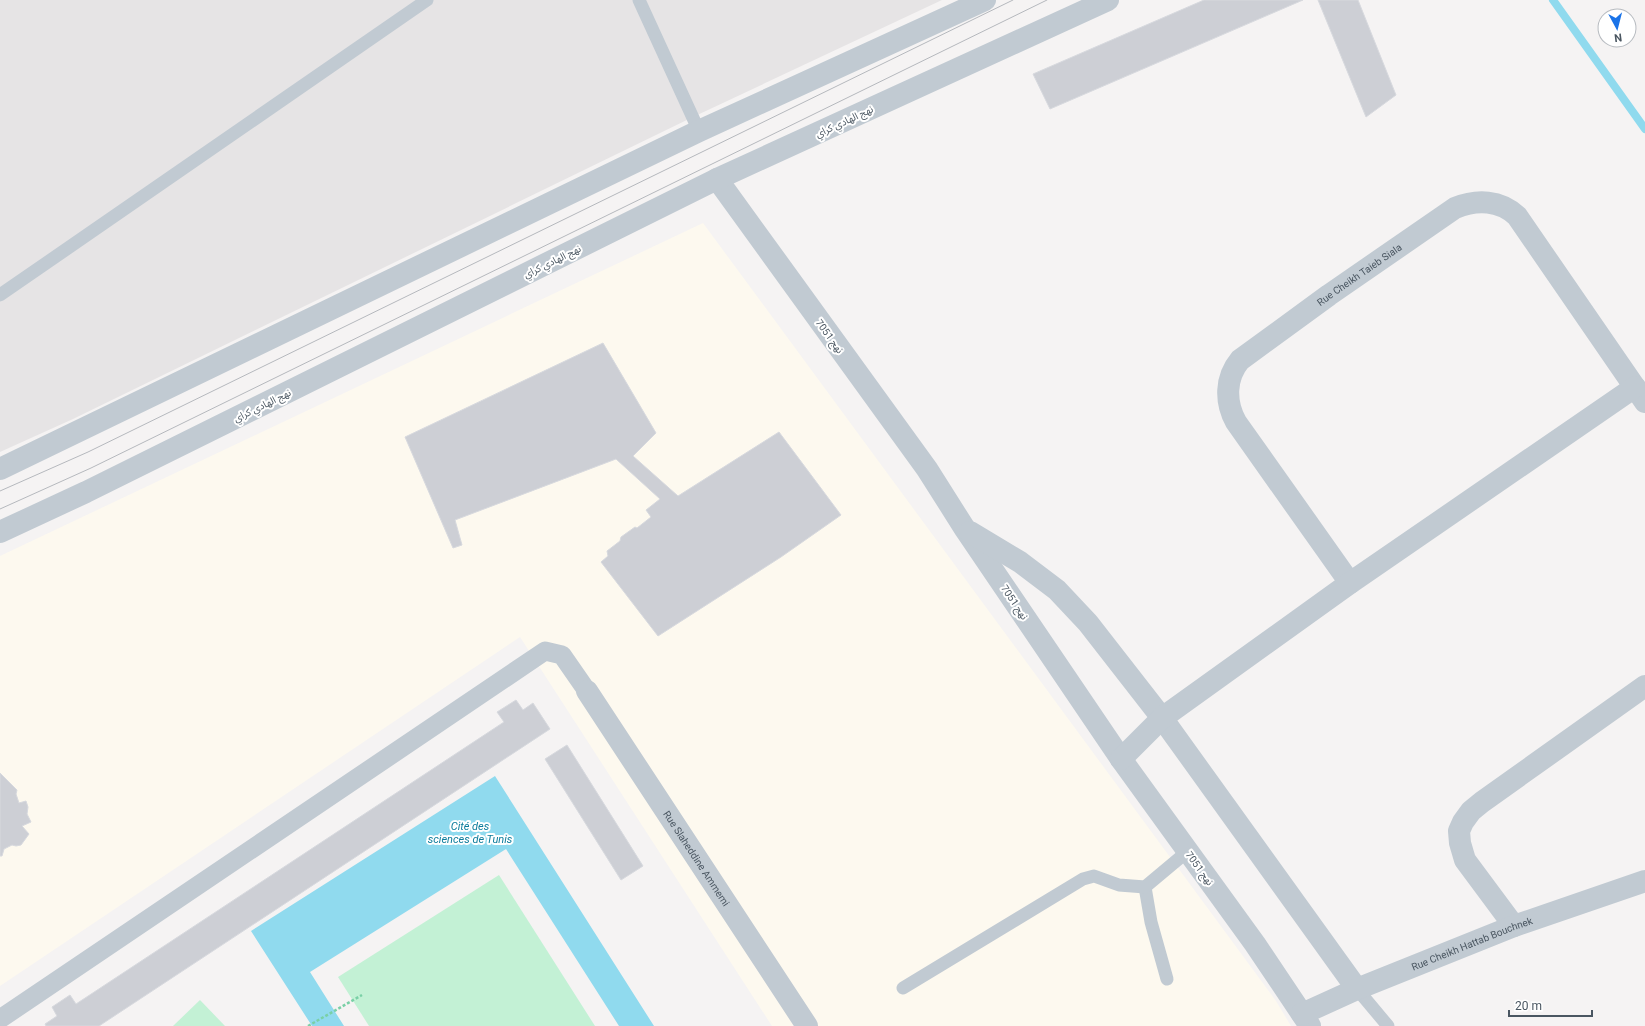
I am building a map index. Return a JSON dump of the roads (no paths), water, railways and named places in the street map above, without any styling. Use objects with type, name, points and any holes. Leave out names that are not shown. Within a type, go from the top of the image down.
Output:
[{"type":"street","points":[[0,469],[699,131],[985,0]]},
{"type":"street","name":"نهج الهادي كراي","points":[[0,532],[86,492],[717,179],[1108,0]]},
{"type":"street","name":"نهج 7051","points":[[717,179],[922,463],[1121,759],[1255,944],[1306,1020]]},
{"type":"street","name":"Rue Cheikh Taieb Siala","points":[[1350,583],[1236,422],[1230,411],[1228,383],[1240,360],[1329,295],[1455,208],[1463,204],[1487,202],[1503,206],[1517,216],[1640,395]]},
{"type":"street","points":[[1121,759],[1162,718],[1350,583],[1640,395]]},
{"type":"street","points":[[965,529],[1020,562],[1057,590],[1088,623],[1162,718],[1357,989]]},
{"type":"street","points":[[0,1019],[545,651],[562,656],[587,690]]},
{"type":"street","points":[[1514,926],[1465,860],[1460,842],[1459,831],[1463,822],[1471,811],[1482,802],[1645,686]]},
{"type":"street","name":"Rue Slaheddine Ammemi","points":[[587,690],[807,1026]]},
{"type":"street","name":"Rue Cheikh Hattab Bouchnek","points":[[1306,1020],[1357,989],[1514,926],[1645,882]]},
{"type":"lane","points":[[0,295],[427,0]]},
{"type":"lane","points":[[639,0],[699,131]]},
{"type":"lane","points":[[903,988],[1083,879],[1094,876],[1119,885],[1145,887],[1188,851]]},
{"type":"lane","points":[[1145,887],[1151,922],[1167,979]]},
{"type":"lane","points":[[1357,989],[1388,1026]]},
{"type":"water","name":"Cité des sciences de Tunis","points":[[495,776],[654,1026],[619,1026],[506,849],[310,972],[344,1026],[312,1026],[251,931]]},
{"type":"waterway","points":[[1553,0],[1645,129]]},
{"type":"tram line","points":[[0,491],[88,452],[1013,0]]},
{"type":"tram line","points":[[0,509],[91,468],[1047,0]]}]
